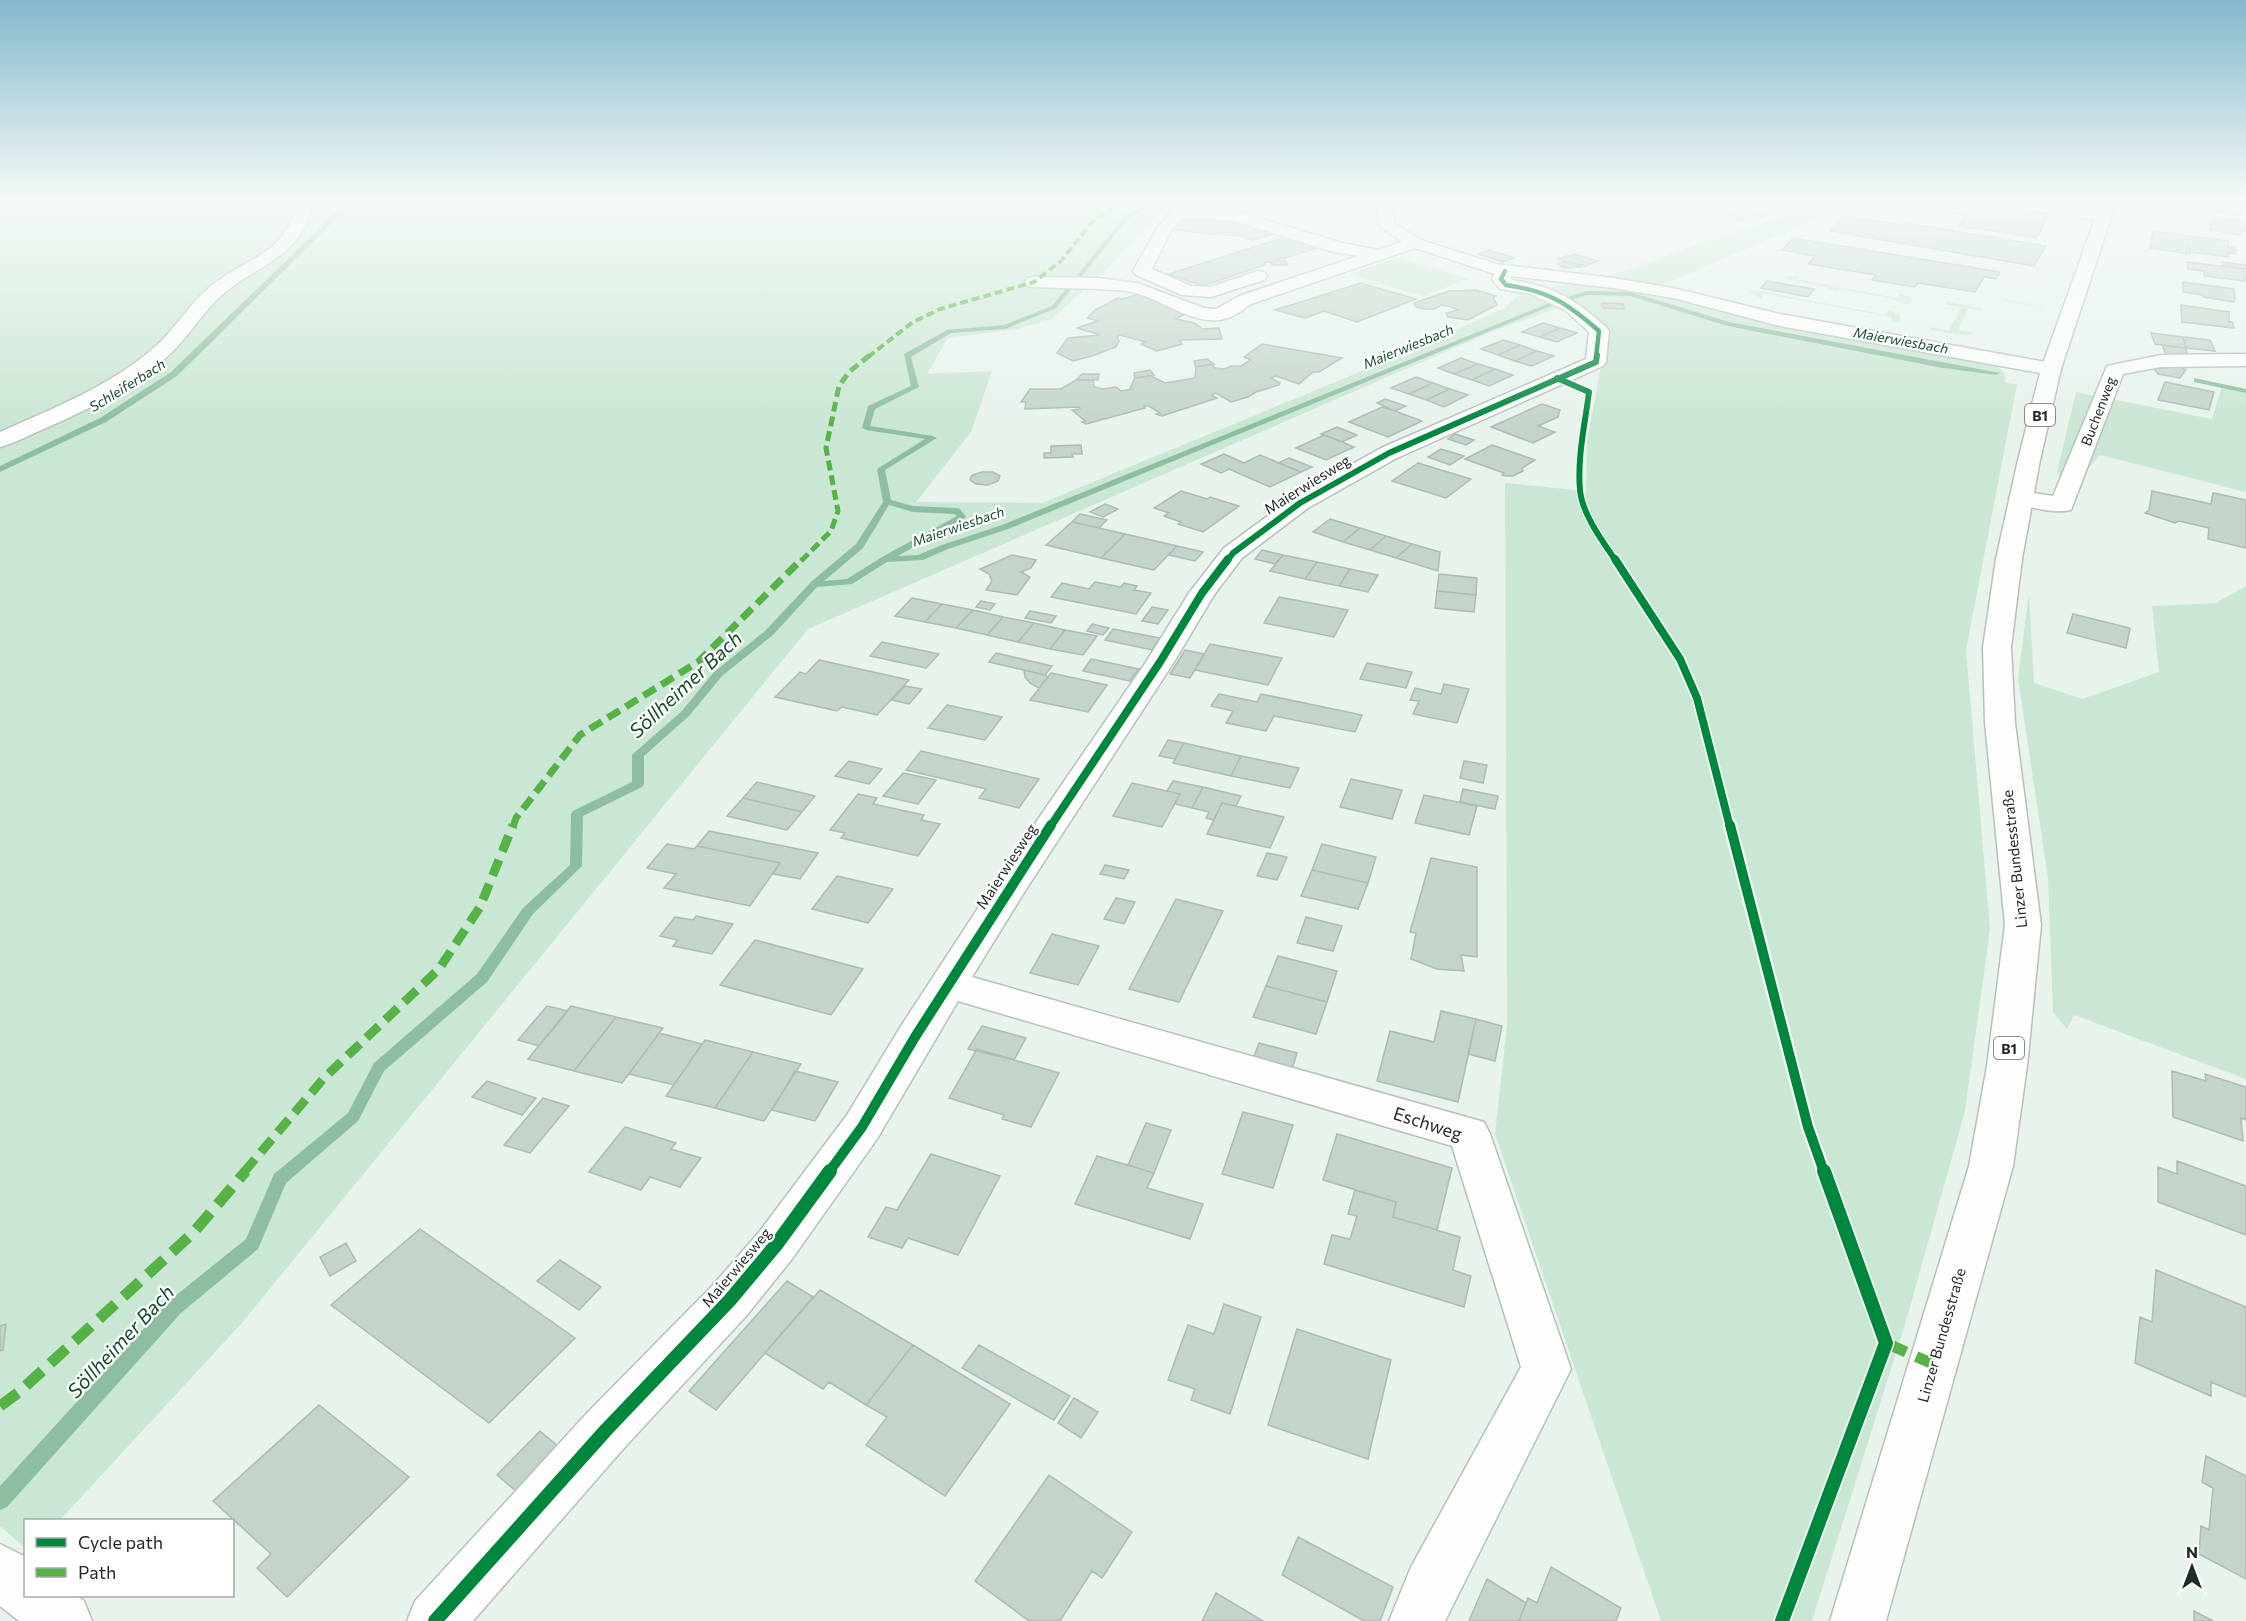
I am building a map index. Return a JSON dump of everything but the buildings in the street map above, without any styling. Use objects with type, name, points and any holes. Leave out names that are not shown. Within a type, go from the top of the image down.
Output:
[{"type":"street","points":[[0,440],[68,410],[124,380],[156,356],[217,290],[240,275]]},
{"type":"street","points":[[1150,275],[1188,291],[1211,292],[1261,275]]},
{"type":"street","points":[[1040,283],[1093,284],[1139,289],[1216,315],[1223,314],[1245,300],[1317,275]]},
{"type":"street","points":[[1503,275],[1501,279],[1506,285],[1552,297],[1553,276]]},
{"type":"street","points":[[1540,275],[1613,282],[1672,293],[1780,320],[2051,369]]},
{"type":"street","name":"B1","points":[[2051,369],[2084,275]]},
{"type":"street","name":"Maierwiesweg","points":[[435,1621],[606,1430],[730,1300],[776,1245],[862,1127],[948,984],[1018,874],[1160,662],[1202,593],[1233,553],[1300,503],[1389,453],[1596,362],[1599,331],[1552,297]]},
{"type":"street","name":"Buchenweg","points":[[2021,498],[2062,505],[2114,370],[2127,365],[2246,360]]},
{"type":"street","name":"Linzer Bundesstraße","points":[[1858,1621],[1991,1166],[2007,1066],[2023,925],[2000,723],[1997,647],[2009,559],[2051,369]]},
{"type":"street","name":"Eschweg","points":[[948,984],[1469,1134],[1546,1369],[1431,1587],[1417,1621]]},
{"type":"street","points":[[33,1597],[64,1621]]},
{"type":"path","points":[[2004,300],[2052,308]]},
{"type":"green space","points":[[0,275],[1101,275],[1052,319],[1017,329],[948,338],[927,374],[992,371],[971,432],[916,502],[1042,503],[1362,371],[1505,308],[1520,294],[1544,298],[1552,287],[1598,285],[1645,291],[1996,365],[2005,374],[2006,383],[2017,384],[1966,650],[1990,929],[1965,1111],[1906,1321],[1812,1621],[1661,1621],[1495,1134],[1507,1026],[1505,483],[1586,491],[1587,442],[1607,333],[1569,304],[1491,332],[808,629],[241,1324],[61,1519],[24,1519],[24,1547],[0,1526]]},
{"type":"green space","points":[[1352,275],[1455,275],[1469,279],[1422,296]]},
{"type":"green space","points":[[1613,275],[1687,275],[1663,285],[1606,277]]},
{"type":"green space","points":[[1788,276],[1800,276],[1796,279],[1898,298],[1899,293],[1912,298],[1911,303],[1901,305],[1903,301],[1840,289],[1836,292],[1823,286],[1783,279]]},
{"type":"green space","points":[[1756,290],[1886,315],[1888,310],[1901,315],[1899,323],[1891,322],[1892,317],[1764,294],[1761,298],[1748,293],[1748,291]]},
{"type":"green space","points":[[1948,302],[1981,308],[1984,311],[1968,308],[1958,330],[1974,333],[1967,336],[1931,330],[1929,327],[1949,331],[1961,307],[1944,304]]},
{"type":"green space","points":[[2222,386],[2246,392],[2246,492],[2100,455],[2070,491],[2057,472],[2076,392],[2212,419]]},
{"type":"green space","points":[[2246,586],[2246,1079],[2074,1015],[2067,1029],[2053,1012],[2048,878],[2018,678],[2029,593],[2034,683],[2082,699],[2159,672],[2152,606],[2216,603]]},
{"type":"waterway","name":"Schleiferbach","points":[[0,469],[103,420],[174,374],[276,275]]},
{"type":"waterway","name":"Söllheimer Bach","points":[[887,502],[881,469],[933,438],[866,428],[871,408],[915,387],[907,356],[949,331],[1005,327],[1054,307],[1080,275]]},
{"type":"waterway","name":"Maierwiesbach","points":[[885,559],[920,558],[1005,527],[1549,305],[1586,293],[1630,294],[1728,324],[1943,366],[1996,373]]},
{"type":"waterway","points":[[2197,380],[2246,391]]},
{"type":"waterway","name":"Söllheimer Bach","points":[[814,584],[860,546],[887,502]]},
{"type":"waterway","name":"Söllheimer Bach","points":[[885,559],[962,517],[957,511],[913,509],[887,502]]},
{"type":"waterway","name":"Söllheimer Bach","points":[[814,584],[849,582],[885,559]]},
{"type":"waterway","name":"Söllheimer Bach","points":[[0,1500],[175,1307],[252,1244],[280,1179],[353,1117],[379,1067],[482,978],[528,911],[576,866],[577,814],[638,784],[638,755],[685,714],[718,674],[769,633],[814,584]]},
{"type":"marked path","points":[[0,1406],[19,1392],[193,1233],[324,1078],[439,969],[480,907],[516,818],[580,735],[698,662],[831,531],[838,511],[826,448],[839,386],[849,372],[913,322],[940,309],[1034,282],[1043,275]]},
{"type":"marked path","points":[[1886,1343],[1933,1364]]},
{"type":"cycle path","points":[[435,1621],[606,1430],[730,1300],[776,1245],[862,1127],[915,1037],[1011,884],[1160,662],[1202,593],[1233,553],[1300,503],[1389,453],[1596,362],[1599,331],[1571,306],[1534,289],[1506,285],[1501,279],[1503,275]]},
{"type":"cycle path","points":[[1557,378],[1589,392],[1582,443],[1580,492],[1594,528],[1680,659],[1697,698],[1808,1127],[1886,1343],[1782,1621]]}]
